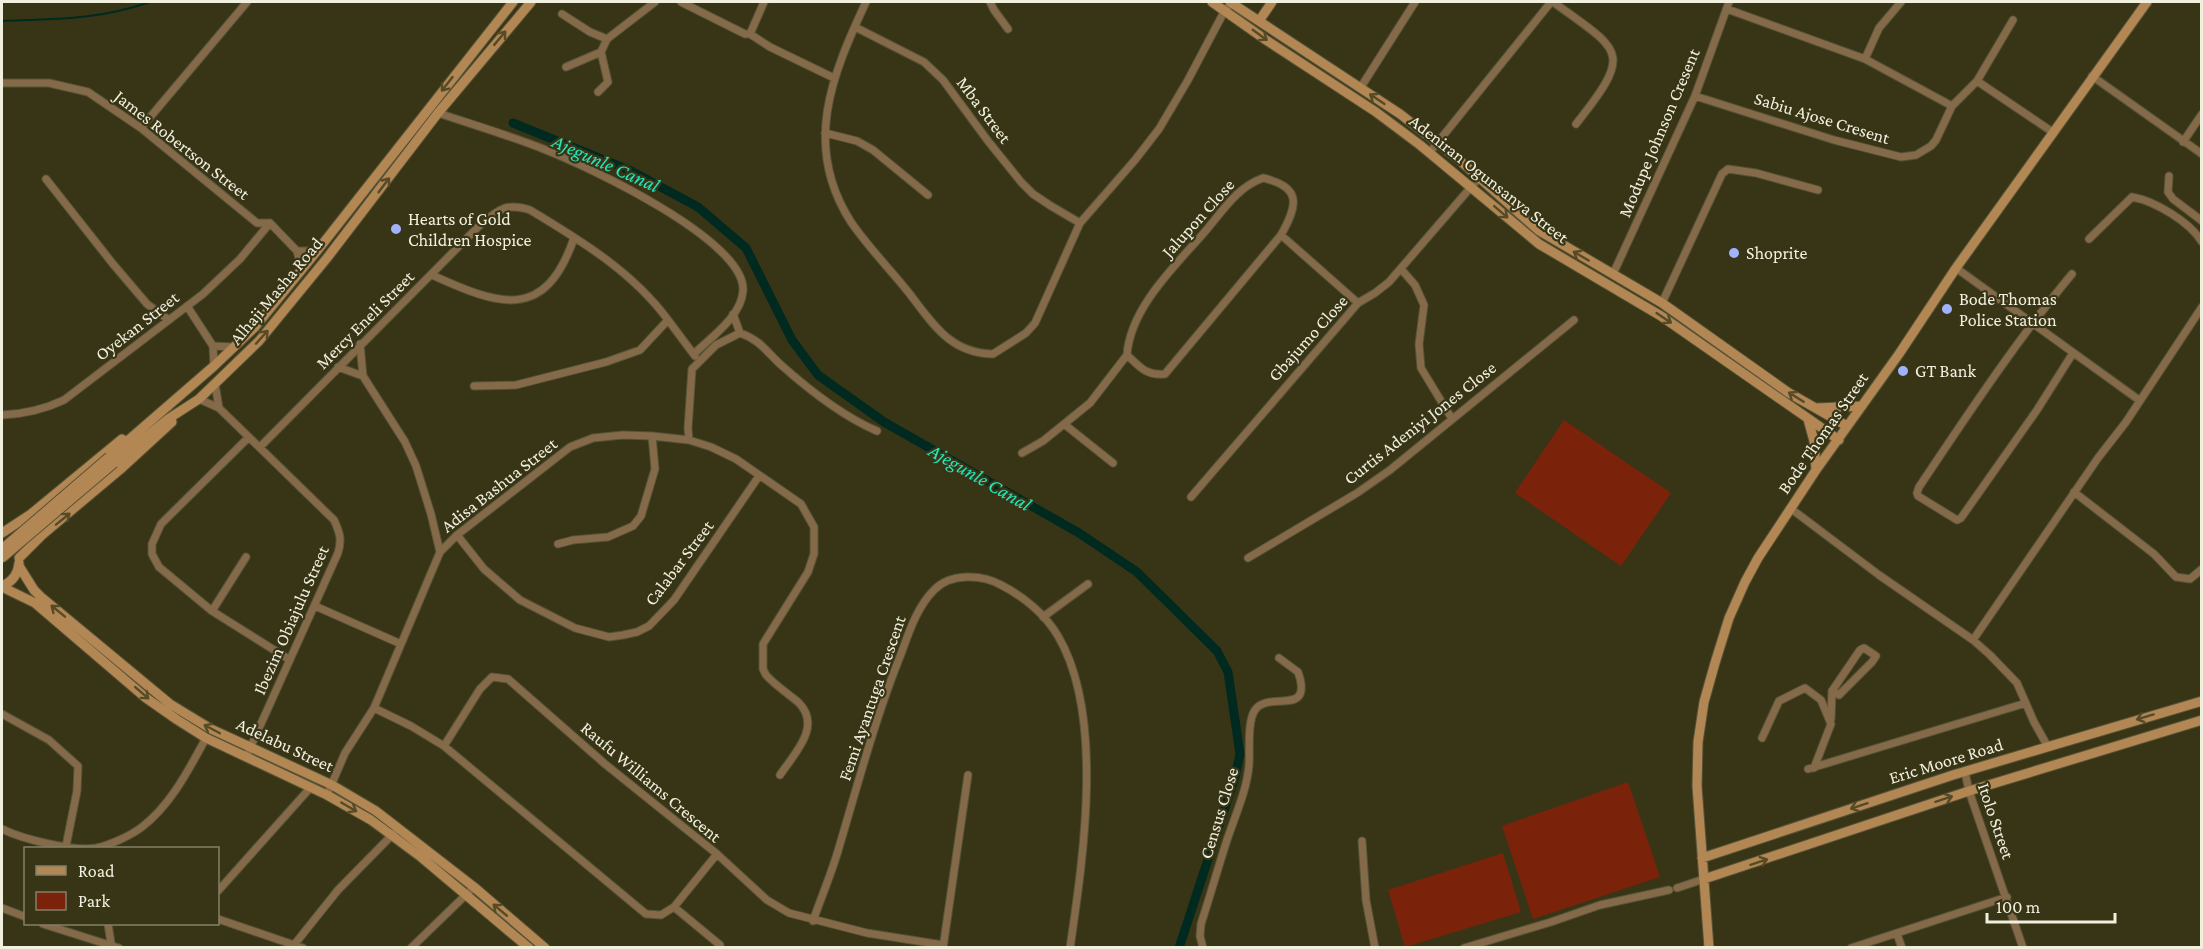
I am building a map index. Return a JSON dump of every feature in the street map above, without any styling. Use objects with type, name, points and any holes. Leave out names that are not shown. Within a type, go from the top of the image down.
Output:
[{"type":"main road","name":"Alhaji Masha Road","points":[[2,558],[255,327],[513,2]]},
{"type":"main road","name":"Alhaji Masha Road","points":[[2,549],[111,460],[199,399],[259,341],[469,75],[531,2]]},
{"type":"main road","name":"Adeniran Ogunsanya Street","points":[[1212,2],[1229,5],[1259,21],[1361,87],[1437,143],[1538,230],[1662,303],[1814,408],[1847,426]]},
{"type":"main road","points":[[1259,21],[1272,2]]},
{"type":"main road","name":"Bode Thomas Street","points":[[1709,948],[1697,786],[1698,742],[1704,702],[1737,600],[1758,558],[1816,470],[1839,440],[1956,268],[2147,2]]},
{"type":"main road","name":"Adeniran Ogunsanya Street","points":[[1229,5],[1266,40],[1376,112],[1430,152],[1539,244],[1652,310],[1839,440]]},
{"type":"main road","points":[[1691,338],[1698,328]]},
{"type":"main road","points":[[2,532],[32,514],[144,421],[179,396]]},
{"type":"main road","points":[[2,586],[12,579],[19,562],[42,536],[123,467],[189,406]]},
{"type":"main road","points":[[1814,408],[1862,406]]},
{"type":"main road","points":[[1808,419],[1814,441],[1816,470]]},
{"type":"main road","name":"Adelabu Street","points":[[2,537],[13,545],[34,590],[41,597],[170,704],[211,729],[332,785],[396,831],[539,946]]},
{"type":"main road","name":"Adelabu Street","points":[[2,586],[35,603],[146,698],[206,738],[311,787],[370,820],[396,831]]},
{"type":"main road","name":"Eric Moore Road","points":[[1702,858],[1953,775],[2202,701]]},
{"type":"main road","name":"Eric Moore Road","points":[[1704,879],[1969,791],[2015,779],[2202,720]]},
{"type":"main road","name":"Adelabu Street","points":[[470,891],[529,948]]},
{"type":"street","points":[[141,128],[246,2]]},
{"type":"street","points":[[598,92],[608,82],[601,52],[607,39],[655,2]]},
{"type":"street","points":[[681,2],[750,34],[770,47],[834,78]]},
{"type":"street","points":[[750,34],[764,2]]},
{"type":"street","points":[[866,2],[834,78],[827,109],[825,133],[827,167],[836,194],[851,221],[950,342],[968,351],[993,354],[1026,333],[1035,323],[1080,223],[1159,129],[1229,5]]},
{"type":"street","points":[[990,2],[993,10],[1008,29]]},
{"type":"street","points":[[1361,87],[1415,2]]},
{"type":"street","points":[[1430,152],[1552,2],[1597,33],[1611,48],[1613,57],[1614,68],[1610,78],[1576,124]]},
{"type":"street","points":[[1865,59],[1879,28],[1901,2]]},
{"type":"street","points":[[1728,5],[1865,59],[1952,106]]},
{"type":"street","name":"Modupe Johnson Cresent","points":[[1613,274],[1695,96],[1728,5]]},
{"type":"street","points":[[562,14],[590,32],[607,39]]},
{"type":"street","name":"Sabiu Ajose Cresent","points":[[1695,96],[1834,140],[1901,157],[1916,155],[1936,140],[1952,106],[1977,81],[2013,20]]},
{"type":"street","name":"Mba Street","points":[[855,27],[924,62],[943,80],[1021,182],[1033,194],[1080,223]]},
{"type":"street","points":[[566,67],[601,52]]},
{"type":"street","points":[[2092,76],[2202,154]]},
{"type":"street","points":[[1977,81],[2054,133]]},
{"type":"street","name":"James Robertson Street","points":[[2,83],[49,83],[87,92],[141,128],[257,223],[270,224],[297,252]]},
{"type":"street","points":[[441,111],[547,150],[621,186],[708,237],[733,262],[741,278],[743,289],[733,314],[694,354]]},
{"type":"street","points":[[2183,142],[2202,114]]},
{"type":"street","points":[[825,133],[857,141],[873,150],[927,195]]},
{"type":"street","points":[[1662,303],[1710,195],[1722,174],[1728,169],[1756,173],[1818,190]]},
{"type":"street","points":[[2169,176],[2168,192],[2173,199],[2202,221]]},
{"type":"street","name":"Jalupon Close","points":[[1022,453],[1090,403],[1127,355],[1128,340],[1151,294],[1236,194],[1251,182],[1263,178],[1291,191],[1295,206],[1281,235],[1165,374],[1154,375],[1146,372],[1127,355]]},
{"type":"street","points":[[46,179],[147,304],[169,320]]},
{"type":"street","name":"Gbajumo Close","points":[[1191,497],[1358,303],[1375,293],[1401,269],[1478,179]]},
{"type":"street","points":[[2089,239],[2132,197],[2167,211],[2197,235],[2202,242]]},
{"type":"street","name":"Mercy Eneli Street","points":[[260,447],[480,225],[506,207],[518,206],[530,210],[609,261],[644,291],[700,361]]},
{"type":"street","name":"Oyekan Street","points":[[2,415],[23,414],[46,409],[64,400],[188,306],[240,259],[270,224]]},
{"type":"street","points":[[1281,235],[1358,303]]},
{"type":"street","points":[[432,275],[484,297],[513,301],[539,292],[554,280],[563,266],[574,238]]},
{"type":"street","points":[[302,270],[297,252],[317,251]]},
{"type":"street","points":[[1956,268],[2139,400]]},
{"type":"street","points":[[1401,269],[1415,285],[1424,305],[1419,344],[1421,368],[1452,419]]},
{"type":"street","points":[[2072,274],[2031,322],[1919,487],[1918,496],[1957,520],[1961,518],[2037,410],[2073,353]]},
{"type":"street","points":[[188,306],[213,346],[214,366]]},
{"type":"street","points":[[1973,640],[2202,307]]},
{"type":"street","points":[[733,314],[740,333]]},
{"type":"street","points":[[474,386],[516,385],[606,362],[640,350],[668,320]]},
{"type":"street","name":"Curtis Adeniyi Jones Close","points":[[1248,558],[1357,493],[1390,470],[1574,320]]},
{"type":"street","points":[[689,440],[692,369],[716,345],[740,333],[753,337],[780,364],[845,415],[877,431]]},
{"type":"street","points":[[360,344],[363,376],[409,450],[422,482],[440,552]]},
{"type":"street","points":[[213,346],[234,347]]},
{"type":"street","points":[[338,367],[363,376]]},
{"type":"street","points":[[215,384],[219,408]]},
{"type":"street","name":"Ibezim Obiajulu Street","points":[[199,399],[219,408],[334,520],[340,532],[341,542],[338,553],[246,757]]},
{"type":"street","points":[[1064,424],[1113,463]]},
{"type":"street","name":"Adisa Bashua Street","points":[[327,795],[345,753],[374,708],[440,552],[457,535],[570,447],[593,438],[623,435],[689,440],[736,459],[801,504],[814,527],[814,554],[808,572],[763,644],[763,669],[766,675],[804,710],[809,729],[780,775]]},
{"type":"street","points":[[558,544],[573,540],[608,537],[633,526],[640,516],[655,468],[652,436]]},
{"type":"street","points":[[249,437],[176,508],[156,532],[152,554],[159,567],[212,611],[290,660]]},
{"type":"street","name":"Calabar Street","points":[[457,535],[484,569],[520,600],[575,628],[609,637],[623,635],[649,626],[674,600],[759,476]]},
{"type":"street","points":[[2074,492],[2154,554],[2176,577],[2190,579],[2202,569]]},
{"type":"street","points":[[1790,508],[1879,575],[1973,640],[2011,677],[2048,747]]},
{"type":"street","points":[[212,611],[246,557]]},
{"type":"street","name":"Femi Ayantuga Crescent","points":[[813,921],[839,847],[892,675],[917,613],[934,589],[952,579],[974,576],[994,581],[1018,593],[1043,616],[1057,635],[1068,657],[1081,703],[1088,782],[1070,948]]},
{"type":"street","points":[[1043,616],[1088,584]]},
{"type":"street","points":[[315,606],[401,644]]},
{"type":"street","points":[[1832,691],[1839,695],[1876,656],[1864,648],[1860,650],[1832,691],[1831,724],[1811,768],[2026,703]]},
{"type":"street","name":"Census Close","points":[[1203,948],[1200,936],[1201,924],[1249,767],[1252,718],[1255,709],[1262,704],[1294,700],[1300,695],[1302,687],[1298,672],[1279,658]]},
{"type":"street","name":"Raufu Williams Crescent","points":[[444,746],[480,689],[492,677],[508,679],[605,764],[717,854],[674,907]]},
{"type":"street","points":[[1762,738],[1779,701],[1805,688],[1821,700],[1831,724]]},
{"type":"street","points":[[374,708],[411,726],[444,746],[646,914],[661,915],[674,907],[720,945]]},
{"type":"street","points":[[2,714],[49,740],[78,766],[77,790],[66,846]]},
{"type":"street","points":[[97,847],[142,827],[166,803],[185,776],[206,738]]},
{"type":"street","name":"Itolo Street","points":[[1965,772],[1969,791],[2023,948]]},
{"type":"street","points":[[717,854],[767,900],[789,913],[867,933],[943,946],[968,776]]},
{"type":"street","points":[[219,890],[311,787]]},
{"type":"street","points":[[2,829],[37,842],[80,847]]},
{"type":"street","points":[[294,945],[338,890],[396,831]]},
{"type":"street","points":[[1362,841],[1366,900],[1375,948]]},
{"type":"street","points":[[1464,948],[1600,905],[1673,889],[1704,879]]},
{"type":"street","points":[[411,948],[470,891]]},
{"type":"street","points":[[1851,948],[2007,897]]},
{"type":"street","points":[[2,908],[24,916]]},
{"type":"street","points":[[219,919],[303,948]]},
{"type":"street","points":[[46,925],[111,943],[119,948]]},
{"type":"street","points":[[108,925],[111,943]]},
{"type":"street","points":[[1897,934],[1902,948]]},
{"type":"green space","points":[[1564,420],[1671,493],[1621,566],[1515,493]]},
{"type":"green space","points":[[1628,782],[1660,877],[1533,919],[1502,826]]},
{"type":"green space","points":[[1503,853],[1521,912],[1405,947],[1388,890]]},
{"type":"waterway","points":[[2,21],[94,15],[150,2]]},
{"type":"waterway","name":"Ajegunle Canal","points":[[513,123],[631,171],[698,207],[746,248],[792,340],[818,375],[884,422],[1079,533],[1137,572],[1217,651],[1228,672],[1240,754],[1235,777],[1179,948]]},
{"type":"place","name":"Hearts of Gold Children Hospice","points":[[396,229]]},
{"type":"place","name":"Shoprite","points":[[1734,253]]},
{"type":"place","name":"Bode Thomas Police Station","points":[[1947,309]]},
{"type":"place","name":"GT Bank","points":[[1903,371]]}]
